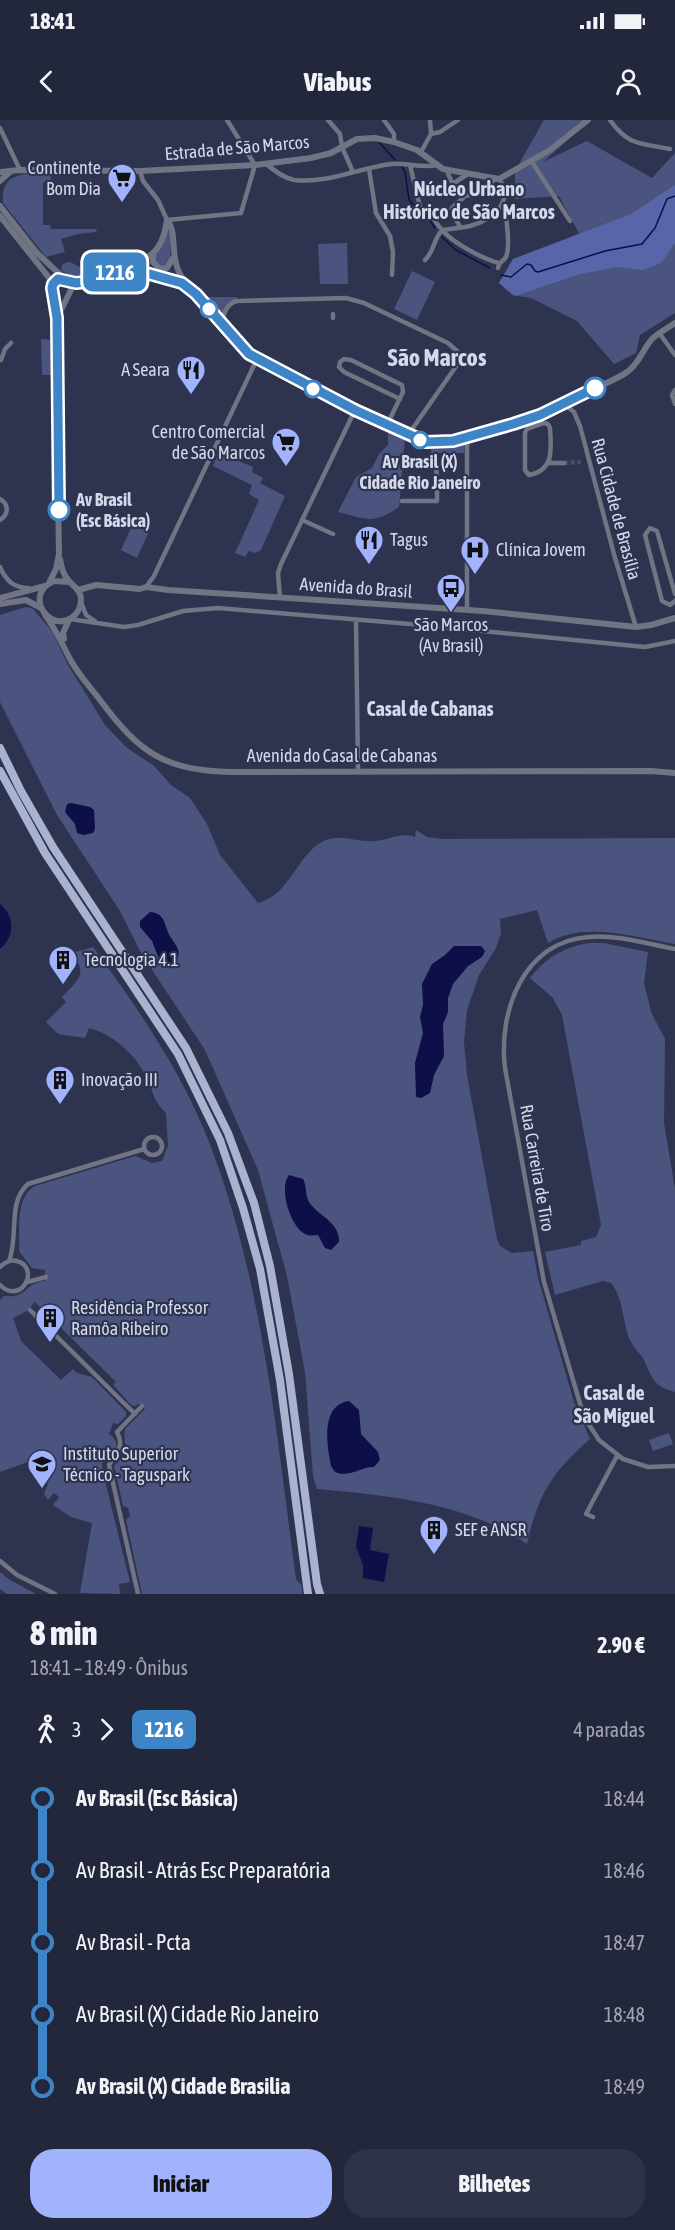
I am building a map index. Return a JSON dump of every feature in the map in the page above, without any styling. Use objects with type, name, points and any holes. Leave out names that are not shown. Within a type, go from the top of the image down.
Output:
[{"type":"main road","points":[[0,748],[53,847],[186,1048],[228,1133],[254,1203],[270,1266],[289,1374],[320,1594]]},
{"type":"main road","points":[[0,771],[45,853],[178,1054],[220,1140],[243,1208],[260,1269],[280,1380],[308,1594]]},
{"type":"street","points":[[167,220],[241,213],[255,165],[226,120]]},
{"type":"street","points":[[328,120],[340,134],[342,147],[353,172]]},
{"type":"street","points":[[384,120],[394,134],[394,142]]},
{"type":"street","points":[[422,152],[431,134],[430,120]]},
{"type":"street","points":[[431,134],[440,132],[458,120]]},
{"type":"street","points":[[460,227],[451,210],[465,196],[484,190],[498,179],[532,162],[588,120]]},
{"type":"street","points":[[610,120],[620,135],[628,141],[670,149]]},
{"type":"street","points":[[0,128],[20,170]]},
{"type":"street","name":"Estrada de São Marcos","points":[[0,172],[11,170],[140,171],[255,165],[312,158],[331,153],[357,139],[375,138],[422,152],[447,171],[498,179]]},
{"type":"street","points":[[532,162],[570,221]]},
{"type":"street","points":[[266,164],[293,180],[324,178],[391,164],[430,167],[437,165]]},
{"type":"street","points":[[410,165],[420,207],[430,212],[442,230],[455,241],[499,266],[507,254],[507,229],[504,204],[506,192],[498,179]]},
{"type":"street","points":[[369,169],[376,213],[390,236],[393,252],[392,274]]},
{"type":"street","points":[[0,181],[11,170]]},
{"type":"street","points":[[140,171],[143,181],[158,200],[172,229],[174,256],[181,278],[249,354],[355,410],[426,442],[435,443],[467,438],[513,424],[563,404],[628,372],[652,339],[675,323]]},
{"type":"street","points":[[447,171],[453,184],[465,196]]},
{"type":"street","points":[[416,190],[448,187],[468,174]]},
{"type":"street","points":[[442,230],[473,225],[504,204]]},
{"type":"street","points":[[0,206],[37,253],[71,287],[57,318]]},
{"type":"street","points":[[0,216],[46,274],[53,291],[57,318],[59,554],[62,571],[78,590],[86,615],[100,624]]},
{"type":"street","points":[[53,291],[56,281],[85,282],[138,264],[153,253],[163,237],[167,220]]},
{"type":"street","points":[[425,260],[432,254],[434,244],[442,230]]},
{"type":"street","points":[[153,253],[153,262],[160,269],[170,266],[174,256]]},
{"type":"street","points":[[128,268],[182,283],[191,288]]},
{"type":"street","points":[[53,291],[60,298],[68,295]]},
{"type":"street","points":[[223,324],[227,307],[237,301],[346,298],[368,304],[448,343],[457,351],[457,365],[408,435]]},
{"type":"street","points":[[660,333],[675,355]]},
{"type":"street","points":[[0,346],[10,344],[0,362]]},
{"type":"street","points":[[0,356],[0,362]]},
{"type":"street","points":[[387,425],[400,399],[404,390],[400,383],[347,358],[340,362],[339,368],[344,372],[400,399]]},
{"type":"street","points":[[146,587],[154,576],[257,360]]},
{"type":"street","points":[[675,390],[672,397],[675,404]]},
{"type":"street","name":"Rua Cidade de Brasília","points":[[563,404],[571,407],[574,412],[636,627]]},
{"type":"street","points":[[280,598],[279,568],[355,410]]},
{"type":"street","points":[[549,463],[550,426],[544,423],[527,429],[525,433],[526,473],[533,474],[549,463],[564,463]]},
{"type":"street","points":[[467,438],[467,610]]},
{"type":"street","points":[[402,501],[437,501],[436,458]]},
{"type":"street","points":[[581,462],[588,462]]},
{"type":"street","points":[[437,488],[447,488]]},
{"type":"street","points":[[460,488],[467,488]]},
{"type":"street","points":[[1,499],[7,509],[2,520]]},
{"type":"street","points":[[302,520],[333,534]]},
{"type":"street","points":[[674,618],[673,603],[662,601],[645,535],[650,528],[657,531],[675,594]]},
{"type":"street","points":[[59,554],[56,569],[40,597],[41,608],[45,615],[56,621],[69,619],[130,627],[183,611],[208,608],[645,647],[675,641]]},
{"type":"street","points":[[0,567],[4,577],[14,585],[26,588],[45,586]]},
{"type":"street","points":[[0,598],[59,580],[69,582]]},
{"type":"street","name":"Avenida do Brasil","points":[[78,590],[92,585],[140,589],[146,587],[467,610],[636,627],[674,618]]},
{"type":"street","points":[[0,604],[26,600],[41,608]]},
{"type":"street","points":[[65,646],[63,633],[69,619],[77,613],[81,600]]},
{"type":"street","name":"Avenida do Casal de Cabanas","points":[[45,615],[58,632],[74,665],[121,728],[141,747],[164,760],[190,768],[216,772],[651,771],[675,773]]},
{"type":"street","points":[[356,620],[358,771]]},
{"type":"street","name":"Rua Carreira de Tiro","points":[[675,949],[595,936],[576,938],[559,944],[540,956],[523,976],[510,1003],[504,1031],[505,1068],[544,1282],[584,1417],[598,1440],[617,1456],[648,1467],[675,1466]]},
{"type":"street","points":[[150,1138],[157,1138],[162,1144],[161,1151],[156,1155],[147,1153],[144,1149],[146,1141],[150,1138]]},
{"type":"street","points":[[0,1284],[2,1290],[18,1290],[27,1282],[43,1277],[27,1270],[18,1262],[15,1254],[17,1202],[22,1189],[28,1184],[144,1149]]},
{"type":"street","points":[[9,1261],[14,1242]]},
{"type":"street","points":[[0,1267],[9,1261],[18,1262]]},
{"type":"street","points":[[27,1270],[27,1282]]},
{"type":"street","points":[[30,1310],[135,1414]]},
{"type":"street","points":[[138,1594],[109,1465],[120,1450],[120,1437],[117,1432],[142,1406]]},
{"type":"street","points":[[593,1517],[586,1514],[617,1456]]},
{"type":"street","points":[[0,1562],[24,1580],[55,1594]]},
{"type":"shaded area","points":[[544,120],[590,120],[543,162],[587,141],[652,178],[675,153],[675,313],[640,335],[636,353],[614,364],[577,321],[531,298],[512,295],[499,283],[513,259],[580,235],[559,196],[515,199],[515,171]]},
{"type":"shaded area","points":[[51,174],[51,182],[43,182],[43,225],[50,225],[51,229],[97,229],[96,232],[61,239],[65,252],[46,257],[3,203],[3,192],[6,184],[18,176]]},
{"type":"shaded area","points":[[675,185],[675,243],[661,263],[643,270],[617,267],[580,274],[515,296],[499,283],[513,259],[631,214]]},
{"type":"shaded area","points":[[168,224],[171,238],[170,264],[164,267],[156,264],[156,254]]},
{"type":"shaded area","points":[[347,243],[348,284],[320,284],[318,244]]},
{"type":"shaded area","points":[[67,262],[88,271],[78,276],[67,274],[61,270],[62,265]]},
{"type":"shaded area","points":[[412,271],[435,282],[417,320],[394,309]]},
{"type":"shaded area","points":[[199,297],[237,297],[237,301],[230,304],[223,324]]},
{"type":"shaded area","points":[[41,339],[53,340],[54,375],[42,375]]},
{"type":"shaded area","points":[[388,430],[405,438],[399,507],[383,516],[370,519],[338,512],[356,477],[372,468],[379,454],[388,445]]},
{"type":"shaded area","points":[[465,439],[464,453],[431,453],[431,444]]},
{"type":"shaded area","points":[[221,447],[230,453],[229,457],[253,467],[252,472],[263,478],[260,483],[285,496],[261,550],[256,553],[249,551],[245,557],[235,553],[259,500],[249,494],[252,485],[213,466]]},
{"type":"shaded area","points":[[135,519],[151,527],[137,558],[121,550]]},
{"type":"shaded area","points":[[26,607],[32,608],[52,631],[68,665],[105,725],[127,748],[154,766],[171,785],[190,798],[207,824],[220,855],[258,903],[279,891],[318,844],[335,838],[375,841],[400,836],[415,837],[416,830],[427,837],[442,839],[675,838],[675,944],[626,935],[593,932],[562,936],[548,943],[537,910],[500,919],[501,933],[496,948],[479,975],[467,1010],[464,1042],[467,1075],[497,1239],[500,1246],[512,1253],[533,1251],[538,1278],[574,1402],[590,1439],[566,1462],[548,1486],[536,1512],[527,1544],[504,1530],[453,1510],[398,1498],[317,1489],[313,1476],[305,1372],[287,1276],[258,1170],[205,1050],[141,953],[120,911],[57,815],[0,702],[0,615]]},
{"type":"shaded area","points":[[71,803],[94,810],[95,829],[93,833],[83,835],[77,833],[75,824],[65,812],[67,804]]},
{"type":"shaded area","points":[[0,904],[11,920],[11,933],[0,949]]},
{"type":"shaded area","points":[[150,912],[162,918],[177,948],[177,960],[173,966],[159,959],[152,941],[140,927],[140,921]]},
{"type":"shaded area","points":[[603,943],[648,952],[644,983],[651,1012],[665,1039],[664,1123],[675,1189],[675,1392],[662,1387],[655,1381],[643,1358],[629,1339],[619,1297],[611,1283],[603,1281],[555,1295],[545,1252],[581,1245],[581,1241],[596,1237],[601,1225],[562,1015],[553,998],[530,978],[556,954],[571,947]]},
{"type":"shaded area","points":[[454,946],[481,946],[485,951],[482,957],[468,966],[453,984],[448,998],[448,1012],[443,1024],[444,1056],[434,1075],[430,1093],[421,1098],[416,1097],[415,1063],[423,1033],[420,1017],[423,1005],[422,984],[432,964]]},
{"type":"shaded area","points":[[93,947],[142,1017],[186,1090],[209,1142],[227,1195],[243,1248],[255,1303],[274,1413],[296,1579],[302,1586],[302,1594],[142,1594],[126,1520],[130,1516],[128,1508],[123,1506],[114,1466],[124,1455],[125,1429],[145,1409],[140,1404],[131,1405],[113,1385],[116,1382],[35,1302],[27,1311],[13,1318],[21,1341],[61,1380],[73,1369],[77,1373],[92,1377],[126,1412],[126,1416],[118,1424],[113,1423],[109,1434],[115,1441],[116,1449],[113,1455],[103,1458],[102,1469],[130,1582],[119,1584],[120,1594],[80,1593],[92,1523],[71,1517],[53,1505],[59,1497],[54,1493],[48,1500],[44,1494],[48,1484],[28,1462],[0,1472],[0,1300],[4,1296],[18,1295],[34,1284],[45,1281],[45,1270],[32,1268],[19,1251],[20,1215],[24,1198],[35,1186],[135,1156],[152,1163],[162,1161],[168,1146],[166,1113],[156,1101],[148,1080],[131,1055],[116,1041],[99,1031],[89,1028],[85,1038],[58,1034],[46,1022],[66,1002],[62,997],[75,984],[80,974],[79,964],[75,959],[72,961],[66,955]]},
{"type":"shaded area","points":[[289,1175],[303,1179],[309,1202],[336,1229],[339,1242],[331,1250],[325,1248],[318,1235],[309,1235],[296,1226],[286,1199],[286,1181]]},
{"type":"shaded area","points":[[349,1401],[359,1410],[361,1434],[378,1452],[380,1460],[374,1467],[340,1474],[335,1472],[331,1466],[328,1428],[333,1410]]},
{"type":"shaded area","points":[[669,1433],[673,1444],[653,1451],[649,1440]]},
{"type":"shaded area","points":[[359,1526],[373,1528],[370,1550],[389,1554],[384,1582],[363,1578],[363,1565],[356,1547]]},
{"type":"shaded area","points":[[0,1572],[36,1594],[7,1594],[0,1589]]},
{"type":"waterway","points":[[379,142],[395,160]]},
{"type":"waterway","points":[[402,167],[405,172],[409,200],[425,213],[435,228]]},
{"type":"waterway","points":[[501,275],[511,277],[527,264],[538,272],[605,251],[642,244],[655,228],[667,199],[675,196]]},
{"type":"waterway","points":[[442,237],[456,250],[490,268]]},
{"type":"tunnel","points":[[434,218],[451,210]]},
{"type":"tunnel","points":[[564,463],[581,462]]},
{"type":"tunnel","points":[[448,488],[460,488]]},
{"type":"bus line","name":"1216","points":[[59,510],[57,318],[52,292],[53,284],[58,279],[76,283],[85,282],[128,268],[182,283],[191,288],[249,354],[264,364],[355,410],[426,442],[453,441],[513,424],[540,415],[595,388]]},
{"type":"place","name":"Continente Bom Dia","points":[[122,204]]},
{"type":"place","name":"A Seara","points":[[191,396]]},
{"type":"place","name":"Av Brasil (X) Cidade Rio Janeiro","points":[[420,440]]},
{"type":"place","name":"Centro Comercial de São Marcos","points":[[286,468]]},
{"type":"place","name":"Av Brasil (Esc Básica)","points":[[59,510]]},
{"type":"place","name":"Tagus","points":[[369,566]]},
{"type":"place","name":"Clínica Jovem","points":[[475,576]]},
{"type":"place","name":"São Marcos (Av Brasil)","points":[[451,614]]},
{"type":"place","name":"Tecnologia 4.1","points":[[63,986]]},
{"type":"place","name":"Inovação III","points":[[60,1106]]},
{"type":"place","name":"Residência Professor Ramôa Ribeiro","points":[[50,1344]]},
{"type":"place","name":"Instituto Superior Técnico - Taguspark","points":[[42,1490]]},
{"type":"place","name":"SEF e ANSR","points":[[434,1556]]},
{"type":"district","name":"Núcleo Urbano Histórico de São Marcos","points":[[469,200]]},
{"type":"district","name":"São Marcos","points":[[437,358]]},
{"type":"district","name":"Casal de Cabanas","points":[[430,709]]},
{"type":"district","name":"Casal de São Miguel","points":[[614,1404]]}]
